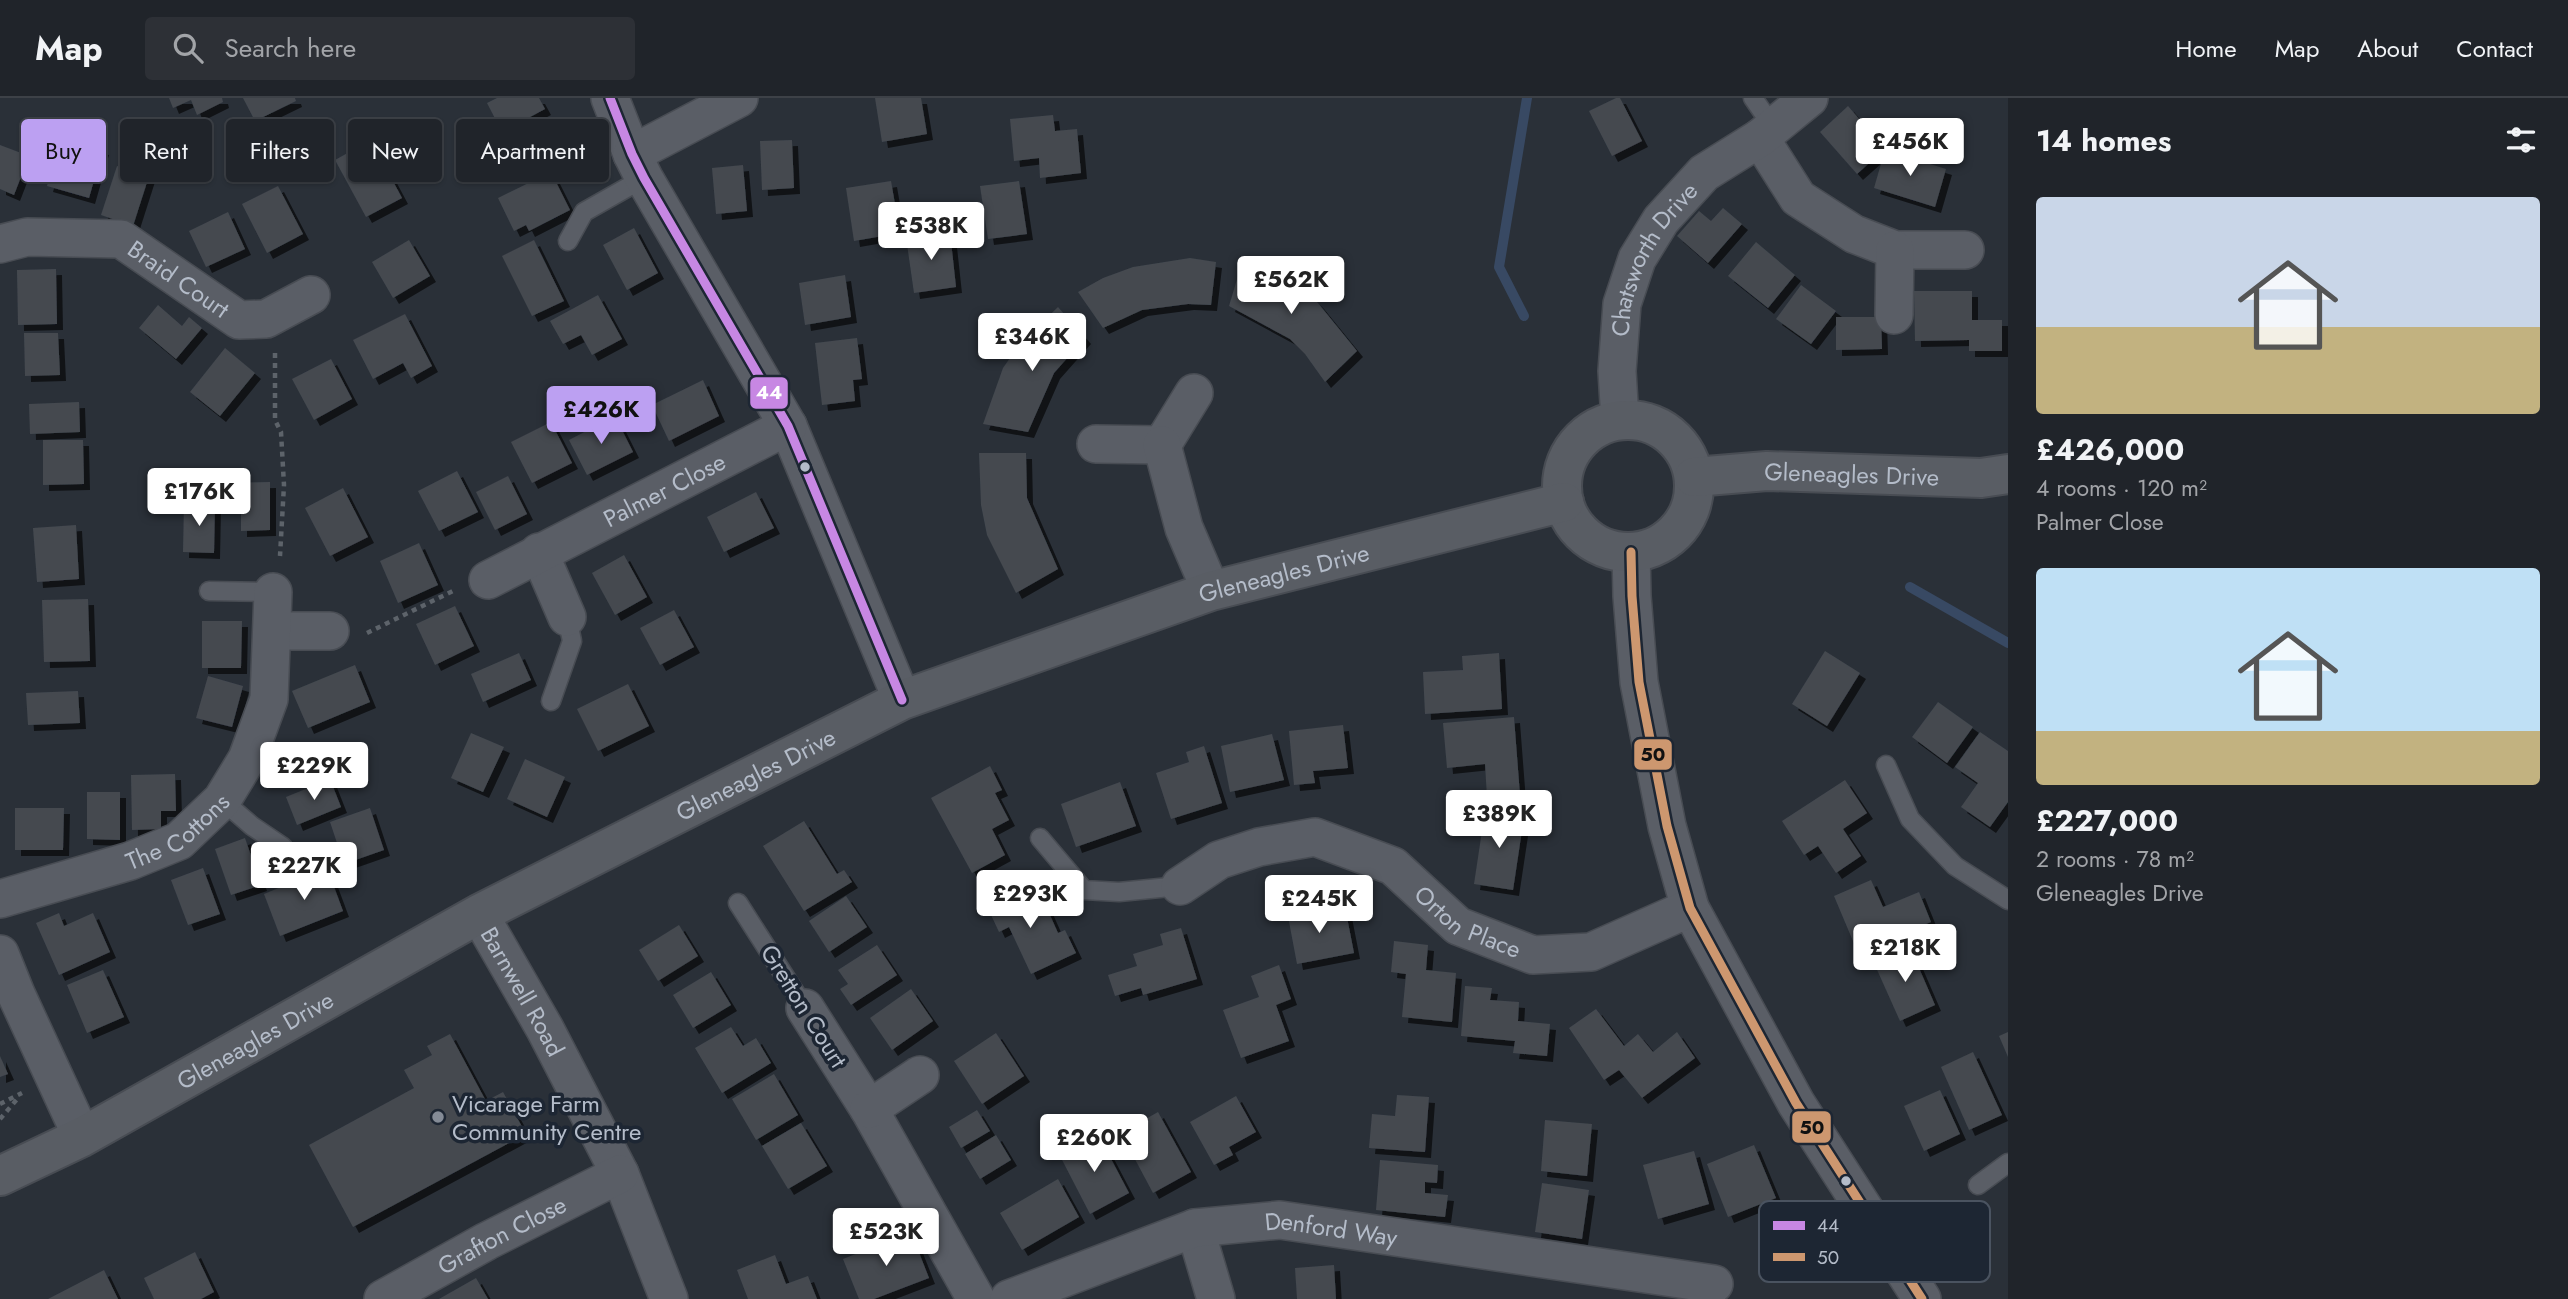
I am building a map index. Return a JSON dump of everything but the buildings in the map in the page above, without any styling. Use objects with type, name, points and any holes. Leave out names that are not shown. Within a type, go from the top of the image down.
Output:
[{"type":"street","points":[[610,98],[638,166],[788,426],[902,700]]},
{"type":"street","points":[[638,166],[738,98]]},
{"type":"street","name":"Chatsworth Drive","points":[[1620,420],[1617,371],[1622,304],[1637,259],[1661,220],[1704,173],[1762,121],[1809,98]]},
{"type":"street","points":[[1762,121],[1798,198],[1854,234],[1895,250],[1965,250]]},
{"type":"street","name":"Braid Court","points":[[0,244],[27,237],[121,239],[239,320],[266,319],[311,295]]},
{"type":"street","points":[[1894,315],[1895,250]]},
{"type":"street","points":[[1194,393],[1162,445],[1184,528],[1211,591]]},
{"type":"street","points":[[1620,420],[1645,422],[1668,433],[1685,451],[1694,477],[1693,502],[1682,527],[1661,545],[1632,552],[1603,548],[1578,530],[1564,502],[1563,480],[1569,458],[1581,440],[1599,427],[1620,420]]},
{"type":"street","name":"Palmer Close","points":[[488,580],[788,426]]},
{"type":"street","points":[[1096,444],[1162,445]]},
{"type":"street","name":"Gleneagles Drive","points":[[1694,477],[1767,471],[1981,478],[2008,474]]},
{"type":"street","name":"Gleneagles Drive","points":[[0,1176],[82,1137],[480,914],[902,700],[1211,591],[1564,502]]},
{"type":"street","points":[[539,552],[567,617]]},
{"type":"street","points":[[1632,552],[1632,596],[1639,682],[1667,826],[1690,908],[1796,1103],[1859,1201]]},
{"type":"street","name":"The Cottons","points":[[0,899],[130,861],[179,841],[222,800],[247,759],[270,699],[273,592]]},
{"type":"street","points":[[272,631],[330,631]]},
{"type":"street","name":"Orton Place","points":[[1180,886],[1219,860],[1259,847],[1315,837],[1393,866],[1458,926],[1532,955],[1591,952],[1690,908]]},
{"type":"street","name":"Barnwell Road","points":[[480,914],[545,1029],[620,1174],[669,1299]]},
{"type":"street","points":[[0,954],[82,1137]]},
{"type":"street","name":"Gretton Court","points":[[805,1008],[869,1109],[976,1299]]},
{"type":"street","points":[[869,1109],[920,1075]]},
{"type":"street","name":"Grafton Close","points":[[383,1299],[487,1241],[620,1174]]},
{"type":"street","name":"Denford Way","points":[[1009,1299],[1195,1228],[1280,1220],[1661,1289],[1714,1284]]},
{"type":"street","points":[[1195,1228],[1216,1299]]},
{"type":"street","points":[[1911,1282],[1922,1299]]},
{"type":"lane","points":[[568,241],[584,212],[638,166]]},
{"type":"lane","points":[[209,591],[273,592]]},
{"type":"lane","points":[[551,701],[572,641],[567,617]]},
{"type":"lane","points":[[1886,765],[1910,819],[1955,866],[2008,900]]},
{"type":"lane","points":[[222,800],[283,848]]},
{"type":"lane","points":[[1040,838],[1084,890],[1119,892],[1180,886]]},
{"type":"lane","name":"Gretton Court","points":[[738,903],[805,1008]]},
{"type":"lane","points":[[1978,1185],[2008,1163]]},
{"type":"path","points":[[266,319],[275,347],[275,421],[281,432],[284,485],[283,545],[273,592]]},
{"type":"path","points":[[330,631],[338,641],[357,637],[467,585],[488,580]]},
{"type":"path","points":[[0,1119],[22,1093]]},
{"type":"waterway","points":[[1524,316],[1499,267],[1527,98]]},
{"type":"waterway","points":[[1910,587],[2008,643]]},
{"type":"transit line","name":"44","points":[[610,98],[644,178],[788,426],[902,700]]},
{"type":"transit line","name":"50","points":[[1631,552],[1639,682],[1667,826],[1690,908],[1796,1103],[1859,1201]]},
{"type":"transit line","name":"50","points":[[1911,1282],[1922,1299]]},
{"type":"place","name":"Vicarage Farm Community Centre","points":[[438,1117]]}]
